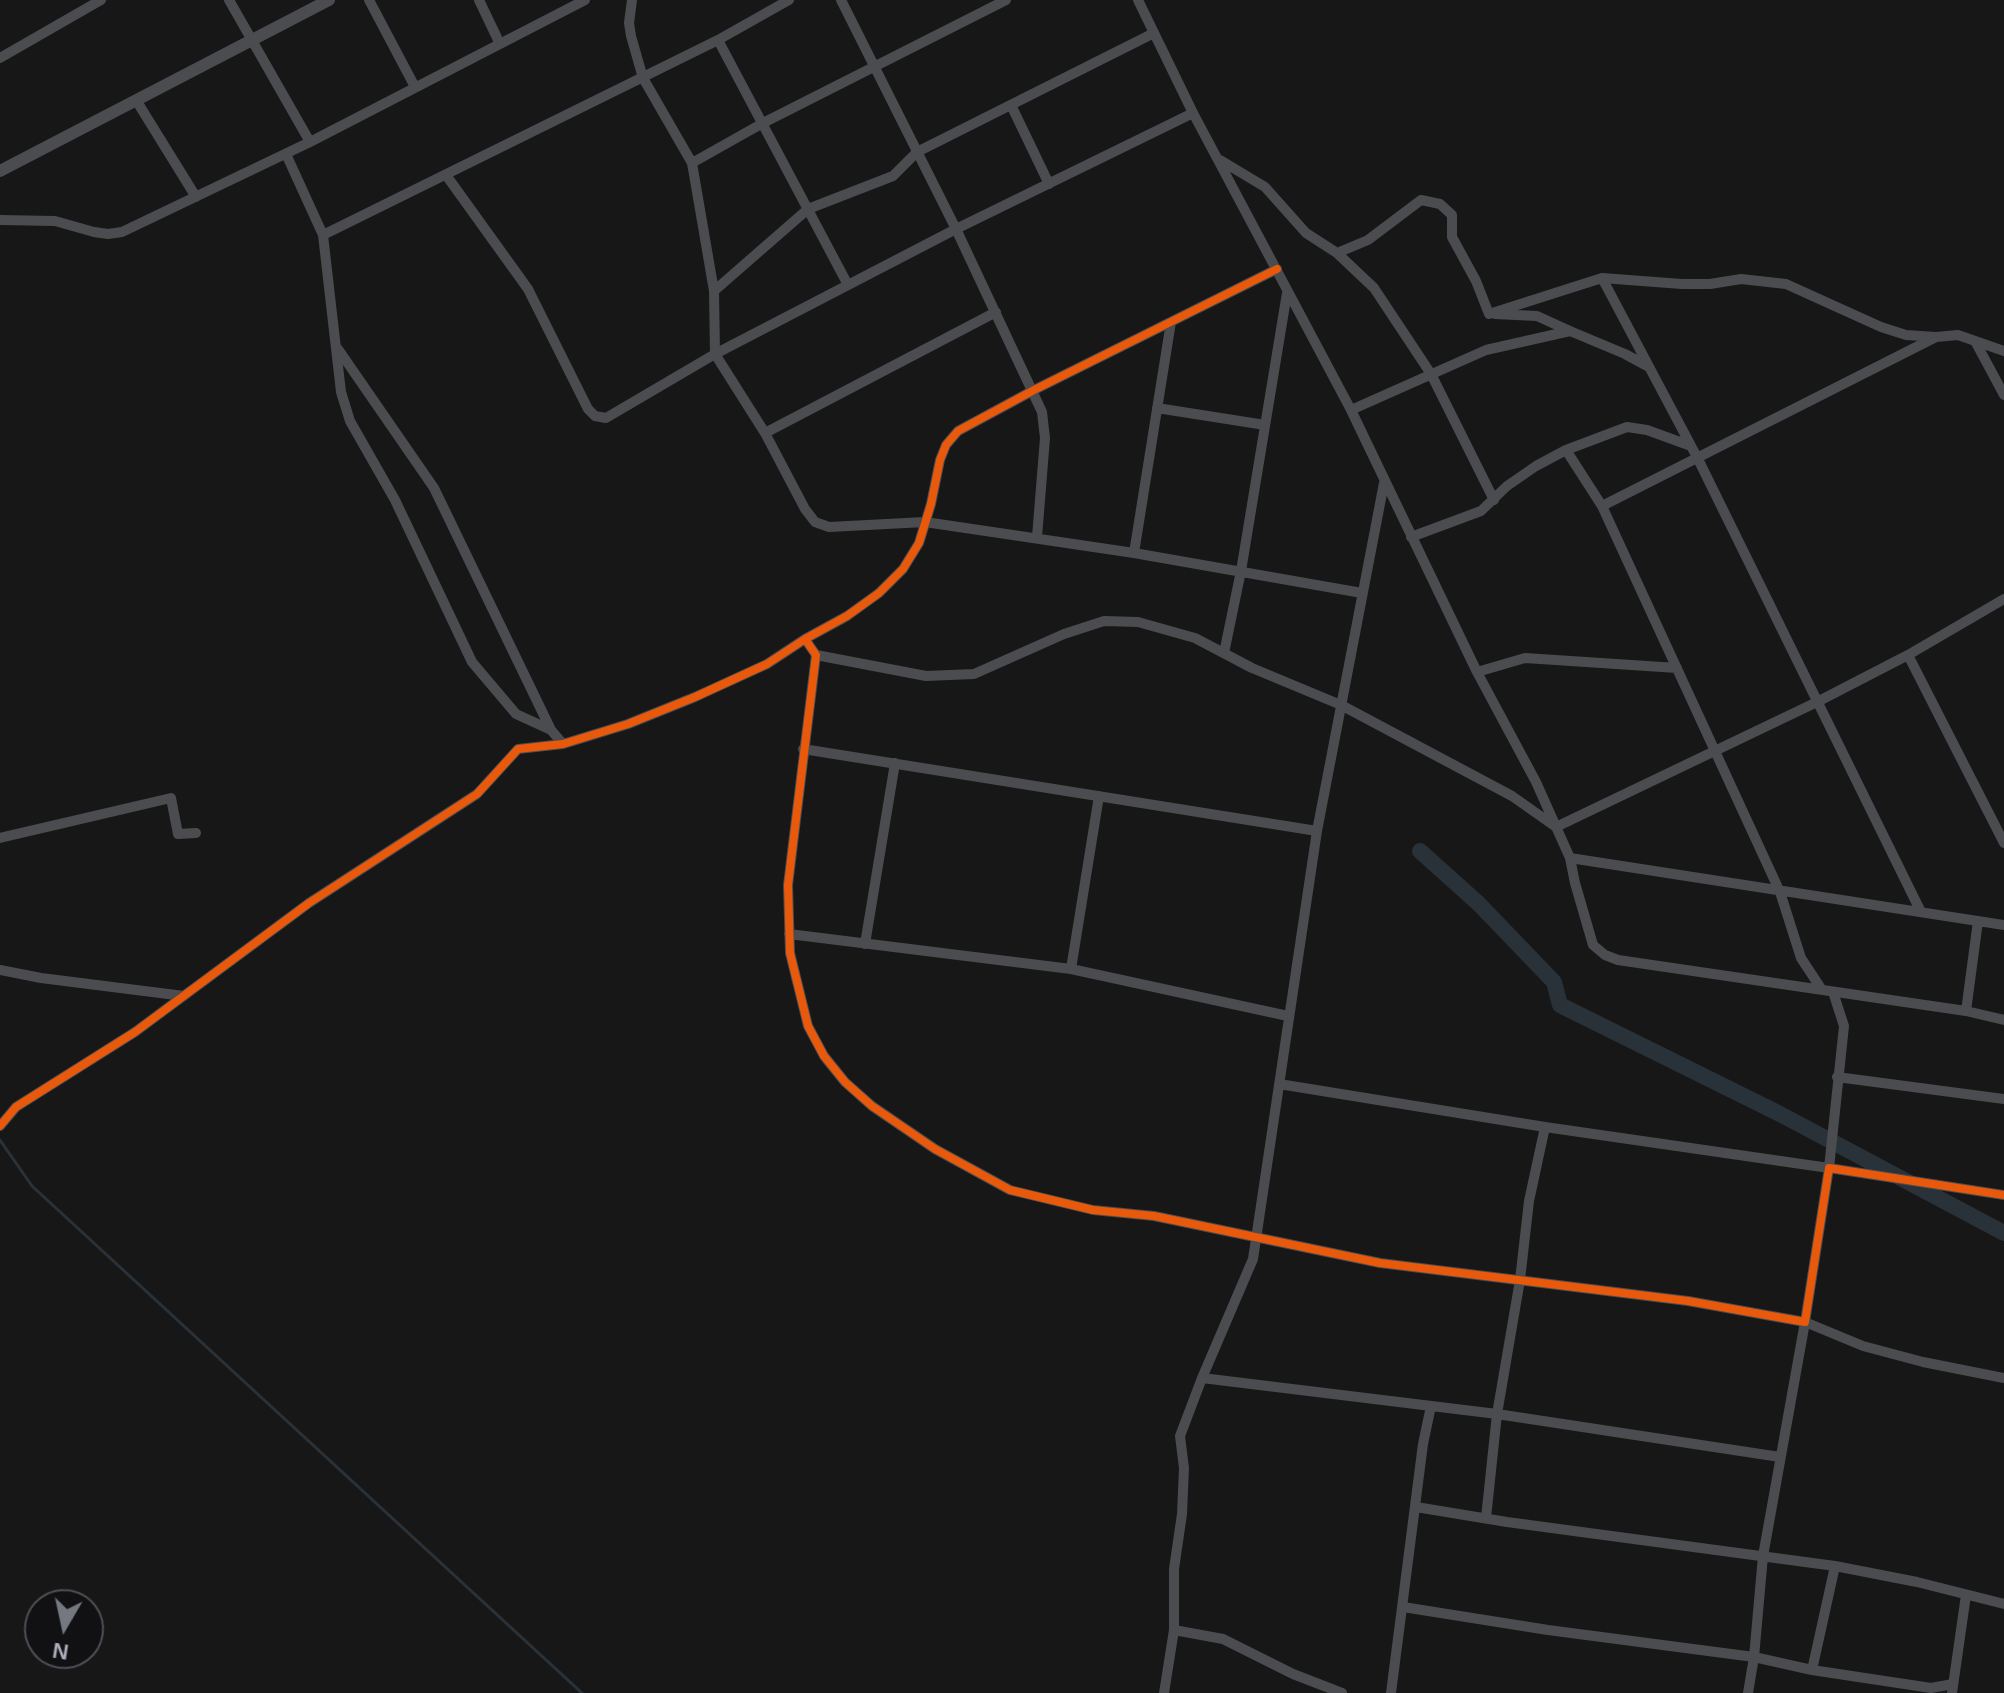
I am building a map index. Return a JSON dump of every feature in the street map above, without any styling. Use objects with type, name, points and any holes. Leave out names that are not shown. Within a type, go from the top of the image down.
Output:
[{"type":"street","points":[[0,58],[101,0]]},
{"type":"street","points":[[229,0],[310,142]]},
{"type":"street","points":[[0,171],[329,0]]},
{"type":"street","points":[[369,0],[415,87]]},
{"type":"street","points":[[479,0],[500,44]]},
{"type":"street","points":[[0,220],[55,221],[108,234],[122,232],[310,142],[585,0]]},
{"type":"street","points":[[632,0],[629,23],[643,78],[692,163],[714,291],[715,354],[765,433],[815,522],[829,527],[925,522],[1037,537],[1362,593]]},
{"type":"street","points":[[323,235],[643,78],[789,0]]},
{"type":"street","points":[[841,0],[1034,390],[1042,412],[1045,438],[1037,537]]},
{"type":"street","points":[[692,163],[763,123],[1006,0]]},
{"type":"street","points":[[1138,0],[1193,113],[1351,410],[1477,672],[1536,782],[1570,858],[1593,945],[1605,955],[1618,960],[1966,1011],[2004,1020]]},
{"type":"street","points":[[714,291],[808,209],[893,176],[917,152],[1154,33]]},
{"type":"street","points":[[718,40],[848,285]]},
{"type":"street","points":[[136,100],[196,197]]},
{"type":"street","points":[[1011,105],[1049,184]]},
{"type":"street","points":[[446,175],[517,270],[588,409],[595,416],[606,418],[715,354],[956,229],[1193,113]]},
{"type":"street","points":[[286,154],[323,235],[341,392],[350,421],[395,500],[472,662],[516,714],[551,730]]},
{"type":"street","points":[[1220,160],[1265,187],[1306,233],[1337,253],[1374,288],[1431,374],[1494,500]]},
{"type":"street","points":[[1337,253],[1368,240],[1421,200],[1440,204],[1452,215],[1452,237],[1476,281],[1489,314]]},
{"type":"street","points":[[0,1126],[16,1107],[135,1032],[309,903],[477,794],[518,749],[563,744],[628,724],[695,697],[767,664],[847,616],[879,593],[903,569],[919,543],[940,460],[946,445],[958,431],[1277,269]]},
{"type":"street","points":[[1489,314],[1602,278],[1682,284],[1741,279],[1786,284],[1881,327],[1906,335],[1958,335],[2004,351]]},
{"type":"street","points":[[1602,278],[1698,459],[1921,912]]},
{"type":"street","points":[[1224,653],[1241,571],[1287,292]]},
{"type":"street","points":[[765,433],[996,312]]},
{"type":"street","points":[[1489,314],[1537,316],[1614,348],[1650,368]]},
{"type":"street","points":[[1134,553],[1171,322]]},
{"type":"street","points":[[1351,410],[1486,350],[1570,331]]},
{"type":"street","points":[[1602,506],[1936,337]]},
{"type":"street","points":[[1975,341],[2004,395]]},
{"type":"street","points":[[336,347],[434,488],[551,730],[563,744]]},
{"type":"street","points":[[1157,408],[1265,425]]},
{"type":"street","points":[[1411,537],[1481,511],[1507,486],[1566,450],[1627,427],[1647,430],[1691,446]]},
{"type":"street","points":[[1566,450],[1602,506],[1716,750],[1780,892],[1801,958],[1827,991],[1844,1026],[1829,1168],[1763,1556],[1748,1693]]},
{"type":"street","points":[[1164,1693],[1174,1630],[1174,1569],[1182,1514],[1184,1468],[1180,1436],[1253,1259],[1258,1237],[1317,831],[1384,483]]},
{"type":"street","points":[[1556,827],[1817,702],[2002,605]]},
{"type":"street","points":[[816,655],[926,676],[974,674],[1064,634],[1104,621],[1138,622],[1195,638],[1252,668],[1341,705],[1512,796],[1556,827]]},
{"type":"street","points":[[805,639],[816,655],[788,885],[790,953],[808,1026],[824,1056],[845,1082],[872,1106],[935,1149],[1010,1190],[1093,1210],[1154,1216],[1380,1263],[1688,1301],[1805,1322],[1863,1346],[2004,1378]]},
{"type":"street","points":[[1908,655],[2004,843]]},
{"type":"street","points":[[1477,672],[1525,658],[1677,668]]},
{"type":"street","points":[[803,749],[1317,831]]},
{"type":"street","points":[[865,944],[895,763]]},
{"type":"street","points":[[1071,969],[1099,796]]},
{"type":"street","points":[[0,838],[171,798],[178,834],[196,833]]},
{"type":"street","points":[[1570,858],[2004,925]]},
{"type":"street","points":[[1966,1011],[1978,921]]},
{"type":"street","points":[[789,934],[1071,969],[1288,1016]]},
{"type":"street","points":[[0,970],[184,996]]},
{"type":"street","points":[[1837,1077],[2004,1099]]},
{"type":"street","points":[[1279,1084],[2004,1195]]},
{"type":"street","points":[[1486,1518],[1497,1414],[1520,1280],[1529,1201],[1545,1127]]},
{"type":"street","points":[[1202,1378],[1497,1414],[1780,1457]]},
{"type":"street","points":[[1391,1693],[1423,1444],[1431,1406]]},
{"type":"street","points":[[1416,1507],[1835,1566],[2004,1604]]},
{"type":"street","points":[[1812,1670],[1835,1566]]},
{"type":"street","points":[[1403,1607],[1952,1689],[1966,1595]]},
{"type":"street","points":[[1174,1630],[1223,1639],[1293,1674],[1342,1693]]},
{"type":"waterway","points":[[1420,851],[1479,904],[1554,982],[1560,1005],[1780,1114],[2004,1233]]},
{"type":"waterway","points":[[0,1140],[32,1186],[582,1693]]},
{"type":"cycle path","points":[[0,1126],[16,1107],[135,1032],[309,903],[477,794],[518,749],[563,744],[628,724],[695,697],[767,664],[847,616],[879,593],[903,569],[919,543],[940,460],[946,445],[958,431],[1277,269]]},
{"type":"cycle path","points":[[805,639],[816,655],[788,885],[790,953],[808,1026],[824,1056],[845,1082],[872,1106],[935,1149],[1010,1190],[1093,1210],[1154,1216],[1380,1263],[1688,1301],[1805,1322],[1829,1168],[2004,1195]]}]
